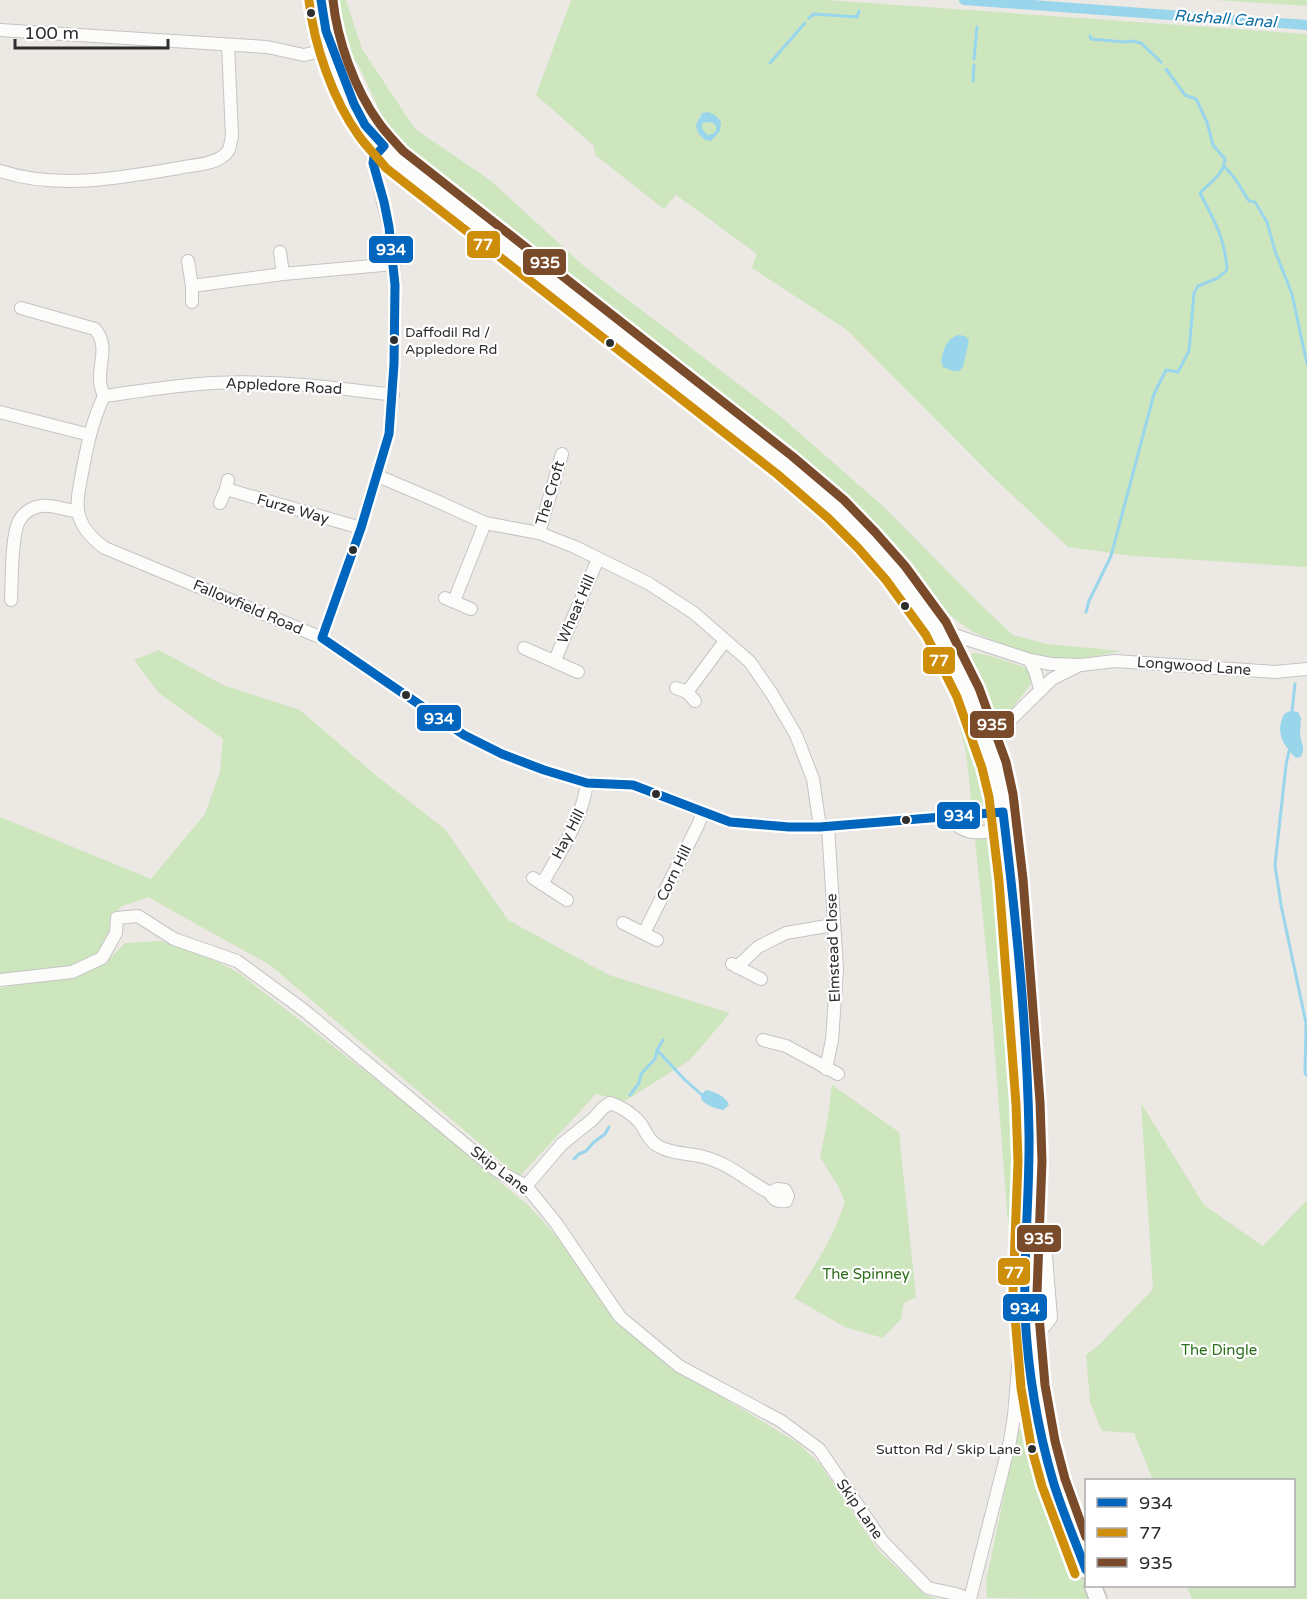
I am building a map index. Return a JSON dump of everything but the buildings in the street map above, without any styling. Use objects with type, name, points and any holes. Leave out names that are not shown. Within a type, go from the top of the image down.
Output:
[{"type":"main road","points":[[321,0],[326,32],[354,104],[365,125],[395,160],[811,486],[867,540],[895,573],[936,629],[968,692],[984,735],[1001,795],[1011,880],[1028,1103],[1030,1161],[1025,1293],[1033,1387],[1038,1419],[1054,1483],[1085,1567]]},
{"type":"street","points":[[0,30],[267,47],[304,55],[332,48]]},
{"type":"street","points":[[0,171],[44,180],[84,180],[138,175],[222,158],[230,150],[232,136],[228,45]]},
{"type":"street","points":[[322,638],[361,528],[389,434],[393,395],[394,264],[384,202],[373,163],[374,157],[384,146]]},
{"type":"street","points":[[280,252],[283,274]]},
{"type":"street","points":[[188,261],[192,302]]},
{"type":"street","points":[[192,286],[283,274],[394,264]]},
{"type":"street","points":[[12,602],[15,534],[18,521],[24,513],[40,506],[78,511],[78,496],[90,435],[104,396],[100,383],[103,348],[101,336],[95,328],[32,317],[21,308]]},
{"type":"street","name":"Appledore Road","points":[[104,396],[212,383],[273,382],[393,395]]},
{"type":"street","points":[[4,428],[5,413],[90,435]]},
{"type":"street","name":"The Croft","points":[[539,533],[563,450]]},
{"type":"street","name":"Elmstead Close","points":[[378,476],[485,523],[539,533],[575,547],[648,583],[694,613],[750,662],[796,735],[813,778],[824,827],[837,969],[832,1040],[826,1069]]},
{"type":"street","name":"Furze Way","points":[[220,502],[227,484],[361,528]]},
{"type":"street","name":"Fallowfield Road","points":[[78,511],[88,534],[105,548],[322,638],[464,735],[502,754],[544,770],[587,783],[633,785],[730,822],[789,827],[824,827],[1004,812]]},
{"type":"street","points":[[471,609],[449,600],[485,523]]},
{"type":"street","name":"Wheat Hill","points":[[555,660],[598,559]]},
{"type":"street","name":"Longwood Lane","points":[[936,629],[1030,660],[1051,663],[1081,665],[1115,661],[1275,672],[1307,669]]},
{"type":"street","points":[[686,694],[725,641]]},
{"type":"street","name":"Wheat Hill","points":[[524,648],[578,672]]},
{"type":"street","points":[[1030,660],[1040,689]]},
{"type":"street","name":"Longwood Lane","points":[[984,735],[1004,726],[1052,679],[1081,665]]},
{"type":"street","name":"Hay Hill","points":[[567,900],[538,881],[580,813],[587,783]]},
{"type":"street","name":"Corn Hill","points":[[644,933],[703,812]]},
{"type":"street","points":[[948,817],[957,827],[970,833],[1005,829]]},
{"type":"street","name":"Skip Lane","points":[[0,980],[72,972],[102,958],[116,933],[117,918],[138,916],[174,939],[237,961],[305,1011],[496,1170],[526,1186],[556,1223],[620,1317],[679,1366],[781,1421],[819,1449],[883,1542],[928,1588],[969,1599],[1010,1441],[1019,1354],[1022,1345],[1028,1342]]},
{"type":"street","points":[[623,923],[657,940]]},
{"type":"street","points":[[760,979],[734,965],[758,947],[786,933],[834,925]]},
{"type":"street","points":[[763,1040],[786,1046],[838,1074]]},
{"type":"street","points":[[526,1186],[562,1144],[610,1103],[630,1112],[657,1146],[705,1157],[741,1174],[770,1193]]},
{"type":"street","points":[[1027,1218],[1041,1224],[1044,1232],[1051,1318],[1044,1329],[1028,1342]]},
{"type":"street","points":[[1014,1416],[1038,1419]]},
{"type":"green space","points":[[337,0],[346,0],[362,49],[415,129],[490,180],[585,267],[779,415],[884,507],[1013,635],[1047,644],[1121,651],[1072,661],[1043,658],[973,632],[932,602],[877,535],[793,457],[602,305],[455,196],[394,142],[359,66],[344,46]]},
{"type":"green space","points":[[571,0],[827,0],[1307,34],[1307,567],[1134,556],[1068,547],[995,479],[847,330],[752,268],[757,254],[676,195],[664,209],[595,155],[594,146],[536,95]]},
{"type":"green space","points":[[1215,0],[1307,0],[1307,6]]},
{"type":"green space","points":[[159,650],[223,685],[300,710],[378,777],[445,829],[508,920],[609,975],[730,1013],[690,1060],[625,1101],[596,1094],[519,1177],[270,965],[148,897],[120,907],[100,953],[71,967],[0,975],[0,817],[151,879],[205,814],[220,771],[223,739],[159,693],[134,660]]},
{"type":"green space","points":[[974,653],[988,655],[1027,668],[1031,673],[1031,684],[1005,718],[994,720],[990,718],[966,664],[967,656]]},
{"type":"green space","points":[[942,657],[966,706],[995,798],[990,806],[972,807],[966,752]]},
{"type":"green space","points":[[1001,837],[1025,1160],[1013,1287],[989,978],[975,839]]},
{"type":"green space","points":[[160,941],[191,948],[239,973],[378,1081],[529,1206],[559,1239],[620,1326],[687,1376],[798,1443],[820,1464],[878,1550],[925,1595],[938,1599],[0,1599],[0,988],[69,976],[105,963],[125,943]]},
{"type":"green space","name":"The Spinney","points":[[832,1085],[899,1132],[916,1297],[904,1303],[901,1319],[883,1338],[845,1327],[794,1298],[829,1240],[845,1202],[820,1157]]},
{"type":"green space","name":"The Dingle","points":[[1141,1103],[1204,1205],[1263,1246],[1307,1200],[1307,1599],[1192,1599],[1187,1587],[1295,1587],[1295,1479],[1153,1479],[1134,1433],[1102,1431],[1090,1402],[1086,1355],[1099,1345],[1153,1289]]},
{"type":"green space","points":[[1026,1426],[1033,1431],[1068,1541],[1091,1599],[987,1598],[986,1582],[1017,1432]]},
{"type":"water","points":[[708,112],[721,122],[720,131],[711,141],[705,140],[698,133],[696,125],[702,113]],"holes":[[[713,123],[716,131],[707,135],[702,124]]]},
{"type":"water","points":[[958,335],[965,336],[969,340],[963,367],[959,371],[953,371],[943,367],[941,361],[948,342]]},
{"type":"water","points":[[1292,711],[1298,712],[1301,718],[1300,735],[1303,751],[1301,757],[1296,758],[1285,745],[1280,730],[1284,715]]},
{"type":"water","points":[[706,1090],[723,1097],[729,1105],[723,1110],[706,1103],[701,1099]]},
{"type":"waterway","name":"Rushall Canal","points":[[964,0],[1307,25]]},
{"type":"waterway","points":[[809,18],[814,14],[857,17],[859,11]]},
{"type":"waterway","points":[[770,63],[805,23]]},
{"type":"waterway","points":[[974,59],[977,27]]},
{"type":"waterway","points":[[1090,36],[1091,39],[1141,43],[1161,62]]},
{"type":"waterway","points":[[973,81],[974,65]]},
{"type":"waterway","points":[[1086,612],[1111,556],[1154,394],[1166,370],[1178,372],[1189,351],[1194,293],[1198,286],[1218,278],[1227,270],[1221,239],[1200,193],[1222,170],[1225,159],[1213,145],[1207,122],[1196,99],[1185,95],[1166,69]]},
{"type":"waterway","points":[[1225,167],[1249,201],[1255,202],[1267,222],[1275,251],[1292,294],[1307,364]]},
{"type":"waterway","points":[[1292,711],[1295,684]]},
{"type":"waterway","points":[[1289,751],[1275,865],[1281,905],[1306,1023],[1305,1073],[1307,1076]]},
{"type":"waterway","points":[[630,1095],[639,1083],[641,1074],[655,1059],[663,1040]]},
{"type":"waterway","points":[[657,1050],[702,1095]]},
{"type":"waterway","points":[[574,1159],[605,1134],[609,1127]]},
{"type":"transit line","name":"934","points":[[321,0],[326,31],[354,104],[365,125],[384,146],[374,157],[373,163],[389,227],[395,285],[394,364],[389,434],[361,528],[322,638],[464,735],[502,754],[587,783],[633,785],[730,822],[820,827],[1003,812],[1020,972],[1028,1093],[1029,1156],[1025,1292],[1028,1357],[1047,1461],[1060,1503],[1085,1567]]},
{"type":"transit line","name":"935","points":[[333,0],[338,31],[355,80],[370,110],[403,151],[792,456],[844,500],[905,566],[946,622],[979,688],[1006,762],[1013,794],[1023,879],[1040,1102],[1042,1161],[1037,1293],[1045,1385],[1055,1441],[1065,1479],[1085,1534]]},
{"type":"transit line","name":"77","points":[[309,1],[315,36],[333,89],[359,136],[386,168],[777,474],[828,518],[886,580],[926,635],[957,697],[982,768],[989,797],[999,881],[1016,1104],[1018,1161],[1013,1293],[1021,1388],[1031,1446],[1042,1486],[1075,1574]]},
{"type":"place","name":"Daffodil Rd / Appledore Rd","points":[[394,340]]},
{"type":"place","name":"Sutton Rd / Skip Lane","points":[[1032,1449]]}]
